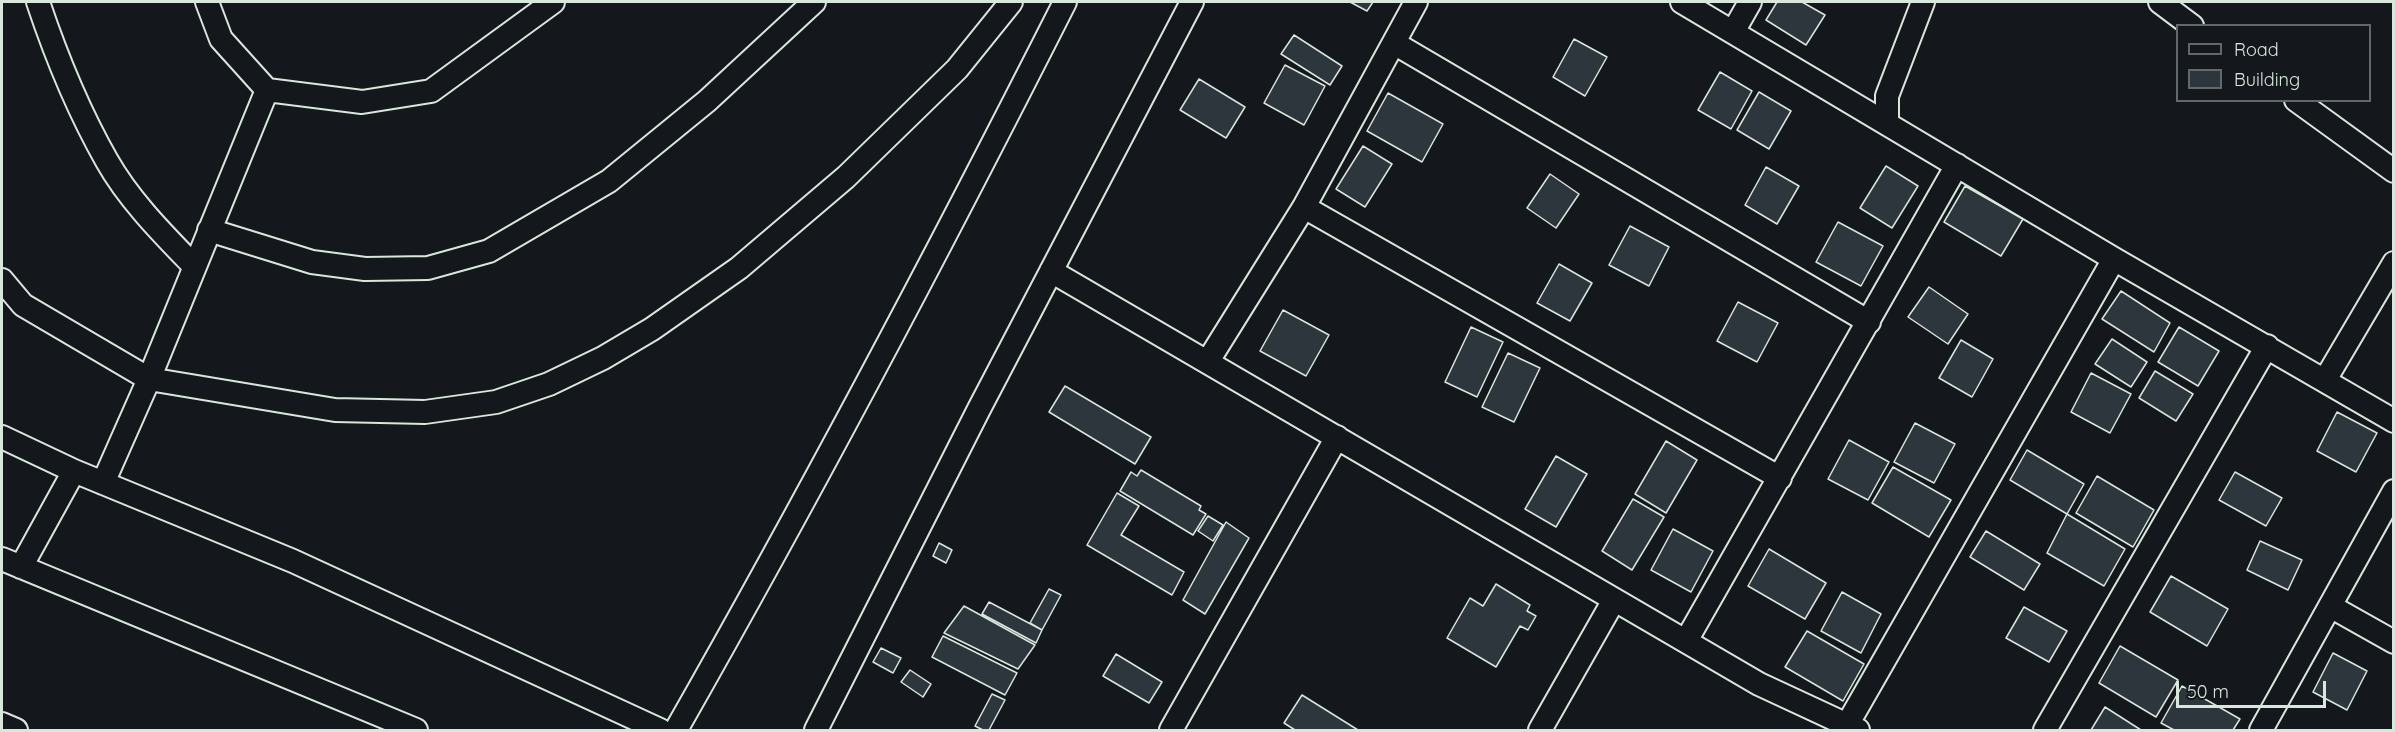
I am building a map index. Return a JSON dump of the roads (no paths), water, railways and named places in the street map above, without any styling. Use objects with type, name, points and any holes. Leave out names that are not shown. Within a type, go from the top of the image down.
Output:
[{"type":"street","points":[[38,2],[59,64],[107,162],[147,217],[194,266]]},
{"type":"street","points":[[207,2],[221,39],[267,90],[362,102],[431,91],[553,2]]},
{"type":"street","points":[[208,230],[312,262],[365,269],[428,268],[489,251],[609,182],[707,101],[814,2]]},
{"type":"street","points":[[2,280],[23,305],[149,379],[335,410],[425,412],[496,402],[549,384],[603,358],[652,329],[739,268],[846,177],[957,69],[1011,2]]},
{"type":"street","points":[[676,730],[773,561],[1065,2]]},
{"type":"street","points":[[816,730],[1051,271],[1192,2]]},
{"type":"street","points":[[1208,361],[1304,207],[1416,2]]},
{"type":"street","points":[[1682,2],[2114,259],[2394,421]]},
{"type":"street","points":[[1733,32],[1750,2]]},
{"type":"street","points":[[1887,123],[1887,96],[1923,2]]},
{"type":"street","points":[[2160,2],[2189,24]]},
{"type":"street","points":[[1394,43],[1869,322]]},
{"type":"street","points":[[103,483],[149,379],[267,90]]},
{"type":"street","points":[[2299,102],[2394,171]]},
{"type":"street","points":[[1686,641],[1957,165]]},
{"type":"street","points":[[1304,207],[1780,478]]},
{"type":"street","points":[[1051,271],[1759,684],[1853,728],[2114,259]]},
{"type":"street","points":[[2325,380],[2394,263]]},
{"type":"street","points":[[2045,730],[2267,346]]},
{"type":"street","points":[[2,437],[74,471],[293,561],[660,730]]},
{"type":"street","points":[[1171,730],[1336,437]]},
{"type":"street","points":[[74,471],[11,562],[416,730]]},
{"type":"street","points":[[2261,730],[2394,491]]},
{"type":"street","points":[[1540,730],[1614,600]]},
{"type":"street","points":[[2330,606],[2394,642]]},
{"type":"street","points":[[2,724],[16,730]]}]
